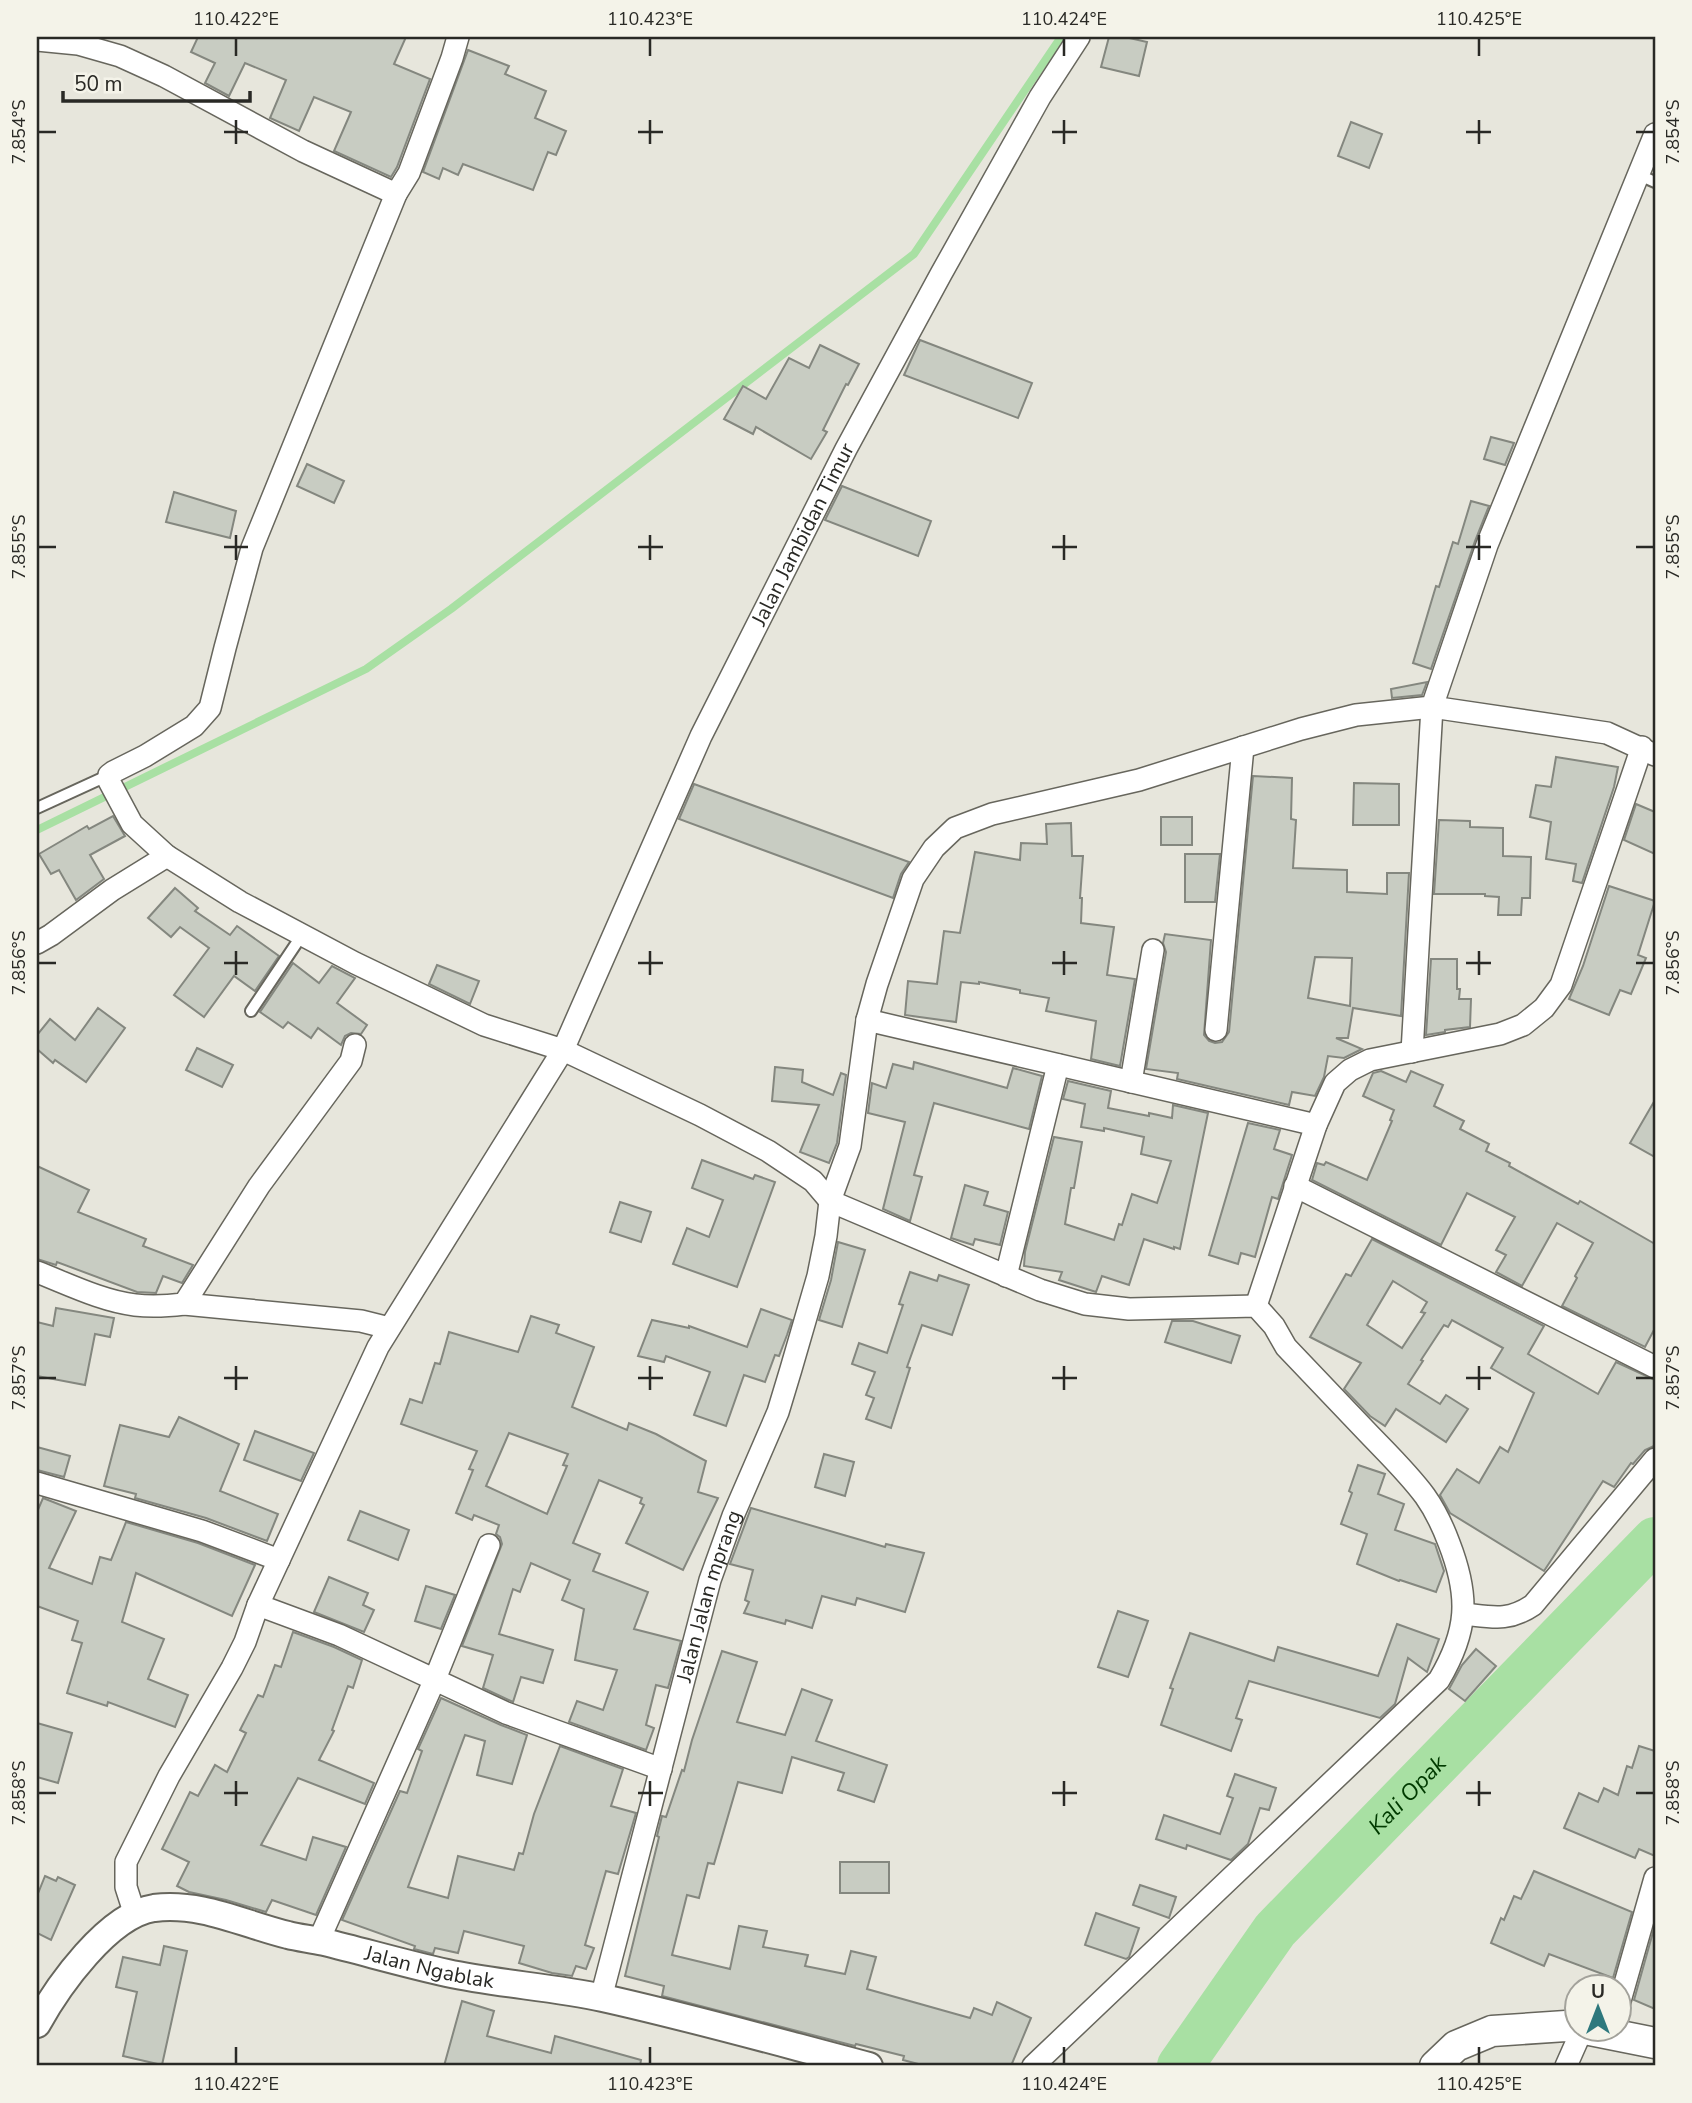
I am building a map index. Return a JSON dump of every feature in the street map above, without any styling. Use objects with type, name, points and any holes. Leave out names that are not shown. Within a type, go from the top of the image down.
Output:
[{"type":"main road","points":[[1435,2066],[1456,2046],[1492,2031],[1562,2026]]},
{"type":"main road","points":[[1632,2035],[1655,2043]]},
{"type":"street","points":[[458,37],[409,173],[396,194],[252,548],[210,708],[194,726],[111,784],[132,824],[167,856],[240,902],[355,963],[484,1025],[563,1050],[700,1115],[768,1150],[813,1181],[830,1201],[1040,1290],[1085,1304],[1129,1309],[1256,1306],[1274,1326],[1286,1347],[1408,1475],[1426,1498],[1443,1526],[1457,1563],[1464,1614],[1459,1640],[1439,1681],[1033,2066]]},
{"type":"street","name":"Jalan Jambidan Timur","points":[[135,1915],[126,1887],[126,1862],[169,1776],[237,1659],[258,1605],[372,1360],[389,1328],[563,1050],[701,736],[846,449],[1027,120],[1079,37]]},
{"type":"street","points":[[37,40],[78,44],[120,56],[164,76],[303,151],[396,194]]},
{"type":"street","points":[[1412,1052],[1432,707],[1487,545],[1647,178],[1655,134]]},
{"type":"street","name":"Jalan Jalan mprang","points":[[601,1998],[710,1580],[733,1516],[778,1412],[818,1276],[830,1201],[850,1146],[867,1020],[877,984],[913,879],[934,848],[955,828],[992,814],[1139,780],[1301,729],[1356,715],[1432,707],[1607,733],[1648,751]]},
{"type":"street","points":[[1216,1031],[1243,747]]},
{"type":"street","points":[[1256,1306],[1316,1125],[1335,1083],[1350,1070],[1370,1060],[1500,1034],[1523,1025],[1544,1009],[1561,985],[1648,751]]},
{"type":"street","points":[[37,943],[112,890],[167,856]]},
{"type":"street","points":[[1132,1082],[1153,950]]},
{"type":"street","points":[[867,1020],[1316,1125]]},
{"type":"street","points":[[184,1304],[259,1186],[351,1061],[355,1045]]},
{"type":"street","points":[[1006,1276],[1058,1065]]},
{"type":"street","points":[[1295,1186],[1655,1367]]},
{"type":"street","points":[[37,1272],[102,1297],[135,1305],[184,1304],[361,1321],[389,1328]]},
{"type":"street","points":[[1464,1614],[1501,1617],[1520,1614],[1533,1605],[1655,1459]]},
{"type":"street","points":[[37,1483],[202,1531],[279,1560]]},
{"type":"street","points":[[319,1940],[435,1679],[489,1545]]},
{"type":"street","points":[[258,1605],[339,1635],[506,1713],[661,1769]]},
{"type":"street","points":[[1621,1974],[1655,1878]]},
{"type":"street","name":"Jalan Ngablak","points":[[37,2024],[51,1998],[74,1968],[106,1936],[135,1915],[152,1908],[180,1907],[209,1911],[288,1936],[319,1940],[448,1973],[601,1998],[869,2066]]},
{"type":"street","points":[[1566,2066],[1586,2044]]},
{"type":"lane","points":[[37,808],[111,784]]},
{"type":"lane","points":[[251,1011],[302,935]]},
{"type":"building","points":[[198,37],[406,37],[394,64],[430,79],[391,177],[334,151],[351,112],[314,97],[299,131],[270,118],[286,80],[245,63],[229,96],[205,83],[215,63],[191,52]]},
{"type":"building","points":[[1109,37],[1147,42],[1139,76],[1101,67]]},
{"type":"building","points":[[468,50],[509,66],[505,74],[546,91],[535,118],[566,131],[556,155],[548,152],[533,190],[463,164],[458,175],[443,168],[439,179],[423,172]]},
{"type":"building","points":[[1351,122],[1382,134],[1369,168],[1338,156]]},
{"type":"building","points":[[920,340],[1032,383],[1018,418],[904,375]]},
{"type":"building","points":[[820,345],[859,364],[848,385],[846,384],[823,430],[827,432],[811,459],[756,427],[753,434],[724,419],[743,386],[766,399],[789,358],[809,368]]},
{"type":"building","points":[[1491,437],[1514,443],[1505,465],[1484,459]]},
{"type":"building","points":[[307,464],[344,481],[334,503],[297,486]]},
{"type":"building","points":[[842,486],[931,521],[918,556],[825,520]]},
{"type":"building","points":[[174,492],[236,511],[230,538],[166,522]]},
{"type":"building","points":[[1471,501],[1489,506],[1431,669],[1413,663],[1436,586],[1439,587],[1453,542],[1458,544]]},
{"type":"building","points":[[1427,682],[1422,695],[1392,698],[1391,689]]},
{"type":"building","points":[[1556,757],[1618,767],[1614,787],[1582,883],[1573,881],[1576,864],[1546,859],[1551,822],[1530,817],[1536,785],[1551,787]]},
{"type":"building","points":[[1253,776],[1292,778],[1291,819],[1296,820],[1293,868],[1347,870],[1347,892],[1387,894],[1387,873],[1409,873],[1401,1016],[1353,1008],[1348,1038],[1336,1038],[1362,1049],[1344,1058],[1328,1056],[1324,1077],[1315,1096],[1292,1092],[1289,1105],[1177,1079],[1178,1073],[1146,1069],[1166,952],[1163,943],[1165,934],[1211,940],[1204,1035],[1215,1043],[1222,1042],[1229,1032]],"holes":[[[1315,957],[1352,958],[1350,1006],[1308,998]]]},
{"type":"building","points":[[1354,783],[1399,784],[1399,825],[1353,825]]},
{"type":"building","points":[[694,784],[909,862],[901,874],[893,898],[679,819]]},
{"type":"building","points":[[1636,804],[1655,812],[1655,854],[1624,840]]},
{"type":"building","points":[[113,816],[125,836],[90,855],[104,879],[76,900],[59,870],[51,874],[39,854],[87,826],[89,829]]},
{"type":"building","points":[[1161,817],[1192,817],[1192,845],[1161,845]]},
{"type":"building","points":[[1439,820],[1470,821],[1470,827],[1503,828],[1503,856],[1531,857],[1530,898],[1522,898],[1521,915],[1498,915],[1499,897],[1485,894],[1434,894]]},
{"type":"building","points":[[1071,823],[1072,856],[1083,856],[1081,923],[1114,927],[1107,975],[1135,979],[1120,1066],[1091,1059],[1096,1021],[1046,1011],[1049,998],[1020,993],[1020,990],[979,982],[961,982],[956,1022],[905,1015],[908,981],[937,984],[944,931],[960,933],[975,852],[1020,860],[1021,843],[1047,844],[1046,824]]},
{"type":"building","points":[[1185,854],[1220,854],[1215,902],[1185,902]]},
{"type":"building","points":[[1609,886],[1655,901],[1638,955],[1646,958],[1631,994],[1620,990],[1609,1015],[1569,999],[1583,966]]},
{"type":"building","points":[[175,888],[198,908],[195,911],[230,935],[237,926],[279,956],[255,991],[234,976],[204,1017],[174,995],[209,948],[180,927],[171,937],[148,918]]},
{"type":"building","points":[[1431,959],[1457,959],[1459,999],[1471,999],[1470,1027],[1426,1035]]},
{"type":"building","points":[[293,963],[319,983],[332,966],[355,978],[337,1003],[367,1025],[361,1034],[351,1033],[345,1036],[341,1045],[318,1028],[311,1038],[288,1022],[283,1028],[260,1012]]},
{"type":"building","points":[[437,965],[479,981],[470,1004],[429,984]]},
{"type":"building","points":[[98,1008],[125,1028],[86,1082],[55,1060],[53,1063],[37,1049],[37,1035],[50,1019],[75,1040]]},
{"type":"building","points":[[197,1048],[233,1065],[222,1087],[186,1070]]},
{"type":"building","points":[[914,1062],[1007,1088],[1013,1068],[1042,1076],[1029,1129],[934,1103],[914,1175],[922,1177],[910,1221],[883,1209],[905,1122],[868,1113],[872,1083],[886,1088],[893,1064],[913,1069]]},
{"type":"building","points":[[775,1067],[803,1070],[802,1082],[833,1095],[841,1073],[846,1075],[837,1143],[829,1163],[800,1152],[819,1105],[772,1101]]},
{"type":"building","points":[[1381,1071],[1406,1082],[1411,1071],[1443,1085],[1434,1106],[1464,1121],[1460,1129],[1489,1144],[1486,1151],[1655,1244],[1655,1328],[1645,1347],[1562,1306],[1593,1243],[1557,1223],[1522,1286],[1496,1272],[1506,1255],[1496,1250],[1515,1217],[1467,1193],[1441,1245],[1312,1180],[1317,1163],[1324,1165],[1326,1162],[1367,1180],[1394,1110],[1363,1096],[1373,1073]]},
{"type":"building","points":[[1068,1081],[1111,1091],[1108,1108],[1172,1118],[1173,1105],[1208,1113],[1180,1249],[1144,1239],[1129,1285],[1102,1276],[1096,1292],[1059,1280],[1062,1272],[1024,1266],[1025,1252],[1054,1137],[1082,1142],[1065,1224],[1114,1240],[1132,1194],[1157,1203],[1171,1161],[1141,1154],[1144,1137],[1104,1128],[1104,1131],[1081,1127],[1085,1104],[1063,1099]]},
{"type":"building","points":[[1655,1100],[1655,1157],[1630,1143]]},
{"type":"building","points":[[1248,1123],[1280,1130],[1274,1149],[1292,1155],[1278,1199],[1272,1197],[1255,1257],[1241,1253],[1238,1264],[1209,1255]]},
{"type":"building","points":[[702,1160],[753,1179],[755,1175],[775,1182],[737,1287],[673,1264],[687,1228],[709,1237],[723,1200],[692,1188]]},
{"type":"building","points":[[37,1166],[89,1190],[78,1212],[146,1239],[143,1246],[193,1265],[182,1283],[163,1276],[156,1293],[137,1292],[57,1262],[56,1265],[37,1259]]},
{"type":"building","points":[[965,1185],[988,1192],[984,1205],[1008,1212],[1000,1245],[975,1239],[973,1245],[951,1238]]},
{"type":"building","points":[[620,1202],[651,1212],[641,1242],[610,1232]]},
{"type":"building","points":[[1372,1239],[1544,1326],[1528,1354],[1598,1394],[1616,1362],[1655,1380],[1654,1446],[1645,1450],[1631,1463],[1614,1487],[1603,1481],[1544,1571],[1450,1513],[1440,1495],[1457,1469],[1479,1483],[1500,1447],[1508,1452],[1534,1393],[1491,1368],[1503,1348],[1452,1320],[1448,1327],[1444,1325],[1408,1384],[1440,1404],[1446,1395],[1468,1409],[1446,1442],[1396,1409],[1385,1426],[1370,1416],[1344,1389],[1361,1363],[1310,1337],[1346,1274],[1351,1276]],"holes":[[[1393,1281],[1427,1302],[1421,1312],[1425,1313],[1402,1348],[1367,1325]]]},
{"type":"building","points":[[838,1242],[865,1250],[842,1327],[819,1320],[831,1280]]},
{"type":"building","points":[[910,1272],[937,1281],[939,1275],[969,1285],[952,1335],[922,1325],[907,1367],[910,1368],[891,1428],[866,1419],[874,1398],[866,1395],[875,1372],[852,1364],[859,1343],[887,1353],[903,1305],[899,1304]]},
{"type":"building","points":[[56,1308],[114,1318],[110,1337],[95,1334],[85,1385],[37,1376],[37,1322],[53,1326]]},
{"type":"building","points":[[761,1309],[792,1320],[779,1356],[775,1355],[765,1382],[744,1375],[726,1426],[694,1415],[710,1372],[666,1356],[664,1362],[638,1356],[652,1320],[689,1326],[747,1347]]},
{"type":"building","points":[[531,1316],[559,1325],[556,1333],[594,1347],[572,1407],[627,1430],[629,1423],[706,1461],[698,1492],[718,1498],[683,1570],[626,1543],[644,1505],[640,1503],[642,1498],[599,1480],[573,1543],[600,1554],[593,1571],[648,1592],[634,1629],[681,1641],[668,1688],[656,1685],[646,1725],[654,1728],[646,1750],[569,1722],[577,1701],[603,1710],[617,1670],[575,1660],[584,1609],[562,1600],[570,1580],[531,1563],[520,1592],[513,1589],[499,1634],[553,1650],[543,1683],[521,1677],[513,1702],[483,1688],[493,1655],[462,1646],[502,1544],[496,1534],[499,1525],[474,1515],[472,1520],[456,1513],[473,1470],[469,1469],[477,1451],[401,1424],[410,1399],[422,1403],[435,1363],[440,1364],[449,1332],[518,1352]],"holes":[[[509,1433],[568,1454],[563,1465],[567,1466],[547,1514],[486,1486]]]},
{"type":"building","points":[[1172,1321],[1193,1321],[1240,1336],[1231,1363],[1165,1342]]},
{"type":"building","points":[[179,1417],[239,1444],[220,1491],[278,1514],[267,1541],[206,1518],[135,1498],[136,1494],[104,1486],[120,1425],[169,1437]]},
{"type":"building","points":[[255,1431],[314,1453],[301,1481],[244,1460]]},
{"type":"building","points":[[37,1447],[70,1456],[64,1477],[37,1470]]},
{"type":"building","points":[[824,1454],[854,1462],[845,1496],[815,1487]]},
{"type":"building","points":[[1358,1465],[1385,1474],[1378,1494],[1404,1504],[1395,1530],[1435,1544],[1444,1571],[1436,1592],[1357,1564],[1367,1534],[1341,1524]]},
{"type":"building","points":[[43,1498],[76,1511],[49,1568],[92,1584],[100,1557],[111,1560],[126,1522],[198,1543],[255,1565],[232,1616],[136,1573],[122,1622],[164,1639],[148,1679],[188,1695],[175,1727],[108,1702],[107,1706],[67,1693],[82,1643],[72,1640],[78,1621],[37,1606],[37,1512]]},
{"type":"building","points":[[751,1508],[885,1547],[886,1544],[924,1553],[905,1612],[857,1598],[855,1605],[822,1596],[812,1628],[786,1620],[785,1624],[744,1613],[749,1602],[745,1600],[753,1570],[730,1564]]},
{"type":"building","points":[[360,1511],[409,1530],[398,1560],[348,1540]]},
{"type":"building","points":[[329,1577],[368,1593],[363,1605],[374,1610],[364,1632],[314,1612]]},
{"type":"building","points":[[426,1586],[455,1595],[441,1629],[415,1621]]},
{"type":"building","points":[[1118,1611],[1148,1621],[1128,1677],[1098,1667]]},
{"type":"building","points":[[1397,1624],[1439,1639],[1427,1672],[1408,1658],[1395,1704],[1380,1718],[1249,1681],[1236,1718],[1242,1720],[1231,1751],[1161,1725],[1173,1689],[1170,1688],[1190,1633],[1274,1661],[1278,1647],[1378,1676]]},
{"type":"building","points":[[293,1632],[362,1660],[353,1688],[348,1686],[332,1730],[334,1731],[319,1760],[374,1783],[365,1804],[298,1778],[261,1845],[306,1860],[313,1837],[346,1847],[316,1915],[272,1900],[266,1912],[189,1892],[177,1886],[189,1862],[162,1849],[190,1792],[198,1796],[215,1765],[227,1772],[246,1733],[240,1730],[258,1695],[263,1697],[275,1665],[281,1667]]},
{"type":"building","points":[[1476,1649],[1496,1666],[1465,1701],[1449,1689],[1462,1665]]},
{"type":"building","points":[[722,1651],[757,1662],[737,1722],[785,1735],[802,1689],[832,1700],[816,1741],[887,1765],[874,1802],[838,1790],[844,1773],[792,1757],[782,1793],[738,1782],[714,1864],[708,1863],[699,1898],[687,1895],[672,1955],[730,1969],[739,1926],[767,1931],[763,1947],[808,1955],[805,1966],[845,1974],[851,1951],[876,1957],[867,1989],[970,2018],[974,2008],[992,2015],[997,2002],[1031,2018],[1011,2066],[926,2066],[903,2060],[904,2056],[662,1996],[664,1986],[625,1976],[662,1816],[666,1817],[682,1770],[684,1771]]},
{"type":"building","points":[[441,1698],[527,1735],[512,1784],[477,1775],[485,1741],[465,1735],[408,1887],[448,1898],[458,1856],[514,1870],[519,1853],[523,1854],[534,1814],[560,1746],[623,1769],[611,1806],[636,1813],[618,1874],[606,1871],[585,1945],[594,1948],[586,1969],[576,1966],[572,1976],[519,1963],[524,1946],[464,1931],[458,1953],[435,1948],[433,1954],[342,1920],[400,1791],[407,1793],[422,1751],[418,1749]]},
{"type":"building","points":[[37,1723],[72,1733],[58,1783],[37,1777]]},
{"type":"building","points":[[1639,1746],[1655,1751],[1655,1856],[1639,1849],[1635,1858],[1564,1828],[1579,1793],[1598,1802],[1604,1788],[1618,1795],[1627,1766],[1632,1768]]},
{"type":"building","points":[[1235,1774],[1276,1788],[1269,1810],[1260,1808],[1248,1844],[1231,1860],[1187,1845],[1186,1849],[1156,1839],[1164,1815],[1220,1834],[1233,1798],[1227,1796]]},
{"type":"building","points":[[840,1862],[889,1862],[889,1893],[840,1893]]},
{"type":"building","points":[[1534,1871],[1632,1912],[1614,1974],[1602,1974],[1549,1954],[1544,1966],[1491,1943],[1514,1896],[1521,1899]]},
{"type":"building","points":[[45,1876],[56,1881],[58,1877],[75,1885],[51,1940],[37,1933],[37,1896]]},
{"type":"building","points":[[1140,1885],[1176,1897],[1169,1918],[1133,1905]]},
{"type":"building","points":[[1096,1913],[1139,1928],[1129,1957],[1126,1959],[1085,1945]]},
{"type":"building","points":[[1655,1925],[1655,2009],[1634,2000]]},
{"type":"building","points":[[164,1946],[187,1951],[162,2065],[123,2056],[137,1992],[116,1987],[123,1957],[160,1965]]},
{"type":"building","points":[[462,2001],[494,2011],[487,2036],[551,2053],[555,2036],[641,2060],[640,2066],[444,2066]]},
{"type":"waterway","points":[[37,830],[366,669],[451,609],[914,254],[1061,37]]},
{"type":"waterway","name":"Kali Opak","points":[[1180,2066],[1275,1930],[1655,1540]]}]
